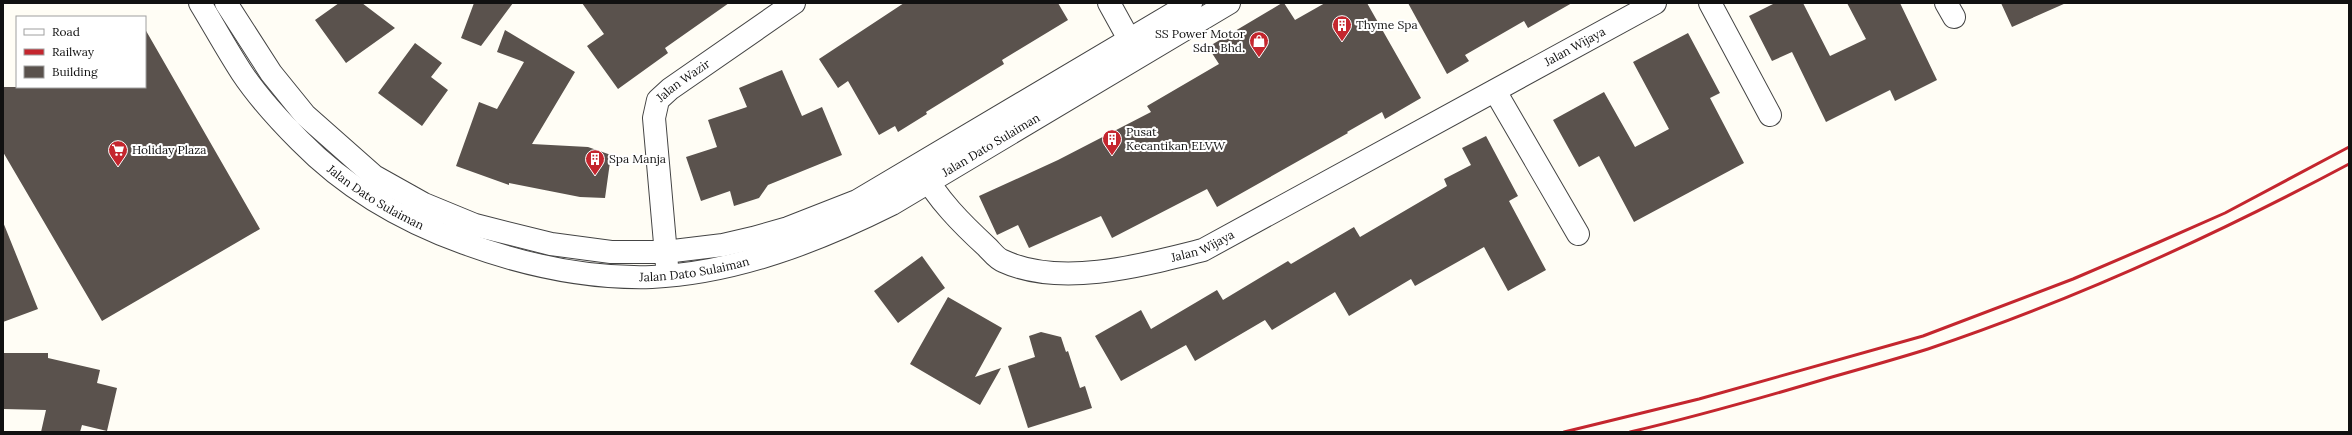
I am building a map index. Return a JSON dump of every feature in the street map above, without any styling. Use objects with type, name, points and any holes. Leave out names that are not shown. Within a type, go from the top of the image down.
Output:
[{"type":"street","name":"Jalan Dato Sulaiman","points":[[200,3],[242,74],[296,138],[349,183],[398,215],[432,232],[527,264],[584,274],[636,276],[668,275],[736,263],[799,246],[860,220],[924,174],[1134,48],[1229,3]]},
{"type":"street","name":"Jalan Dato Sulaiman","points":[[226,3],[271,73],[305,115],[374,176],[424,204],[475,225],[551,244],[612,252],[666,252],[723,245],[788,228],[924,174]]},
{"type":"street","name":"Jalan Wazir","points":[[668,275],[654,118],[658,100],[670,89],[794,3]]},
{"type":"street","points":[[1109,3],[1134,48]]},
{"type":"street","name":"Jalan Dato Sulaiman","points":[[1134,48],[1191,3]]},
{"type":"street","name":"Jalan Wijaya","points":[[924,174],[960,223],[1002,261],[1035,271],[1064,272],[1138,267],[1203,250],[1655,3]]},
{"type":"street","points":[[1710,3],[1770,114]]},
{"type":"street","points":[[1495,91],[1578,234]]},
{"type":"building","points":[[339,3],[362,3],[395,28],[346,63],[315,20]]},
{"type":"building","points":[[474,3],[513,3],[481,46],[461,38]]},
{"type":"building","points":[[582,3],[729,3],[665,48],[668,53],[618,89],[587,46],[604,34]]},
{"type":"building","points":[[904,3],[1058,3],[1068,20],[1002,60],[1004,64],[926,112],[927,114],[898,132],[895,126],[879,135],[848,81],[838,88],[819,59]]},
{"type":"building","points":[[1284,3],[1295,20],[1325,3],[1367,3],[1421,98],[1385,119],[1382,112],[1347,132],[1348,133],[1217,207],[1207,189],[1112,238],[1101,216],[1029,248],[1018,225],[997,235],[979,196],[1058,160],[1151,112],[1147,106],[1219,64],[1208,47]]},
{"type":"building","points":[[1408,3],[1572,3],[1528,28],[1524,21],[1465,55],[1469,61],[1447,74]]},
{"type":"building","points":[[1775,3],[1803,3],[1830,56],[1866,39],[1847,3],[1900,3],[1937,80],[1895,101],[1890,90],[1826,122],[1792,52],[1772,61],[1749,16]]},
{"type":"building","points":[[2001,3],[2066,3],[2012,27]]},
{"type":"building","points":[[505,30],[575,72],[532,144],[588,147],[611,155],[605,198],[580,197],[509,183],[509,185],[456,166],[479,102],[497,109],[524,62],[497,52]]},
{"type":"building","name":"Holiday Plaza","points":[[146,31],[260,229],[102,321],[3,152],[3,87],[146,88]]},
{"type":"building","points":[[1688,33],[1720,93],[1710,98],[1744,163],[1634,222],[1599,156],[1579,167],[1553,120],[1604,92],[1635,147],[1669,129],[1633,62]]},
{"type":"building","points":[[415,43],[442,63],[431,77],[448,90],[422,126],[378,93]]},
{"type":"building","points":[[782,70],[802,116],[822,107],[842,155],[768,185],[759,198],[734,206],[730,191],[701,201],[686,157],[717,147],[708,120],[747,107],[739,88]]},
{"type":"building","points":[[1486,136],[1518,196],[1509,201],[1546,270],[1508,291],[1484,247],[1415,286],[1411,279],[1349,316],[1335,292],[1272,330],[1265,320],[1195,361],[1186,345],[1121,381],[1095,336],[1141,310],[1151,329],[1217,290],[1223,300],[1288,261],[1291,264],[1354,227],[1360,237],[1447,186],[1444,179],[1471,165],[1462,148]]},
{"type":"building","points":[[3,222],[38,309],[3,322]]},
{"type":"building","points":[[922,256],[945,288],[898,323],[874,291]]},
{"type":"building","points":[[948,297],[1002,328],[975,377],[1001,368],[980,405],[910,364]]},
{"type":"building","points":[[1041,332],[1061,337],[1066,352],[1068,351],[1080,388],[1085,386],[1092,408],[1028,428],[1008,366],[1035,357],[1029,336]]},
{"type":"building","points":[[3,353],[48,353],[48,358],[100,370],[97,383],[117,388],[107,431],[82,425],[80,432],[41,432],[46,410],[3,409]]},
{"type":"railway","points":[[1564,432],[1699,399],[1923,336],[2073,279],[2225,213],[2349,147]]},
{"type":"railway","points":[[1630,432],[1731,406],[1928,349],[2036,310],[2090,288],[2195,241],[2298,191],[2349,164]]},
{"type":"place","name":"Thyme Spa","points":[[1342,42]]},
{"type":"place","name":"SS Power Motor Sdn. Bhd.","points":[[1259,58]]},
{"type":"place","name":"Pusat Kecantikan ELVW","points":[[1112,156]]},
{"type":"place","name":"Holiday Plaza","points":[[118,167]]},
{"type":"place","name":"Spa Manja","points":[[595,176]]}]
